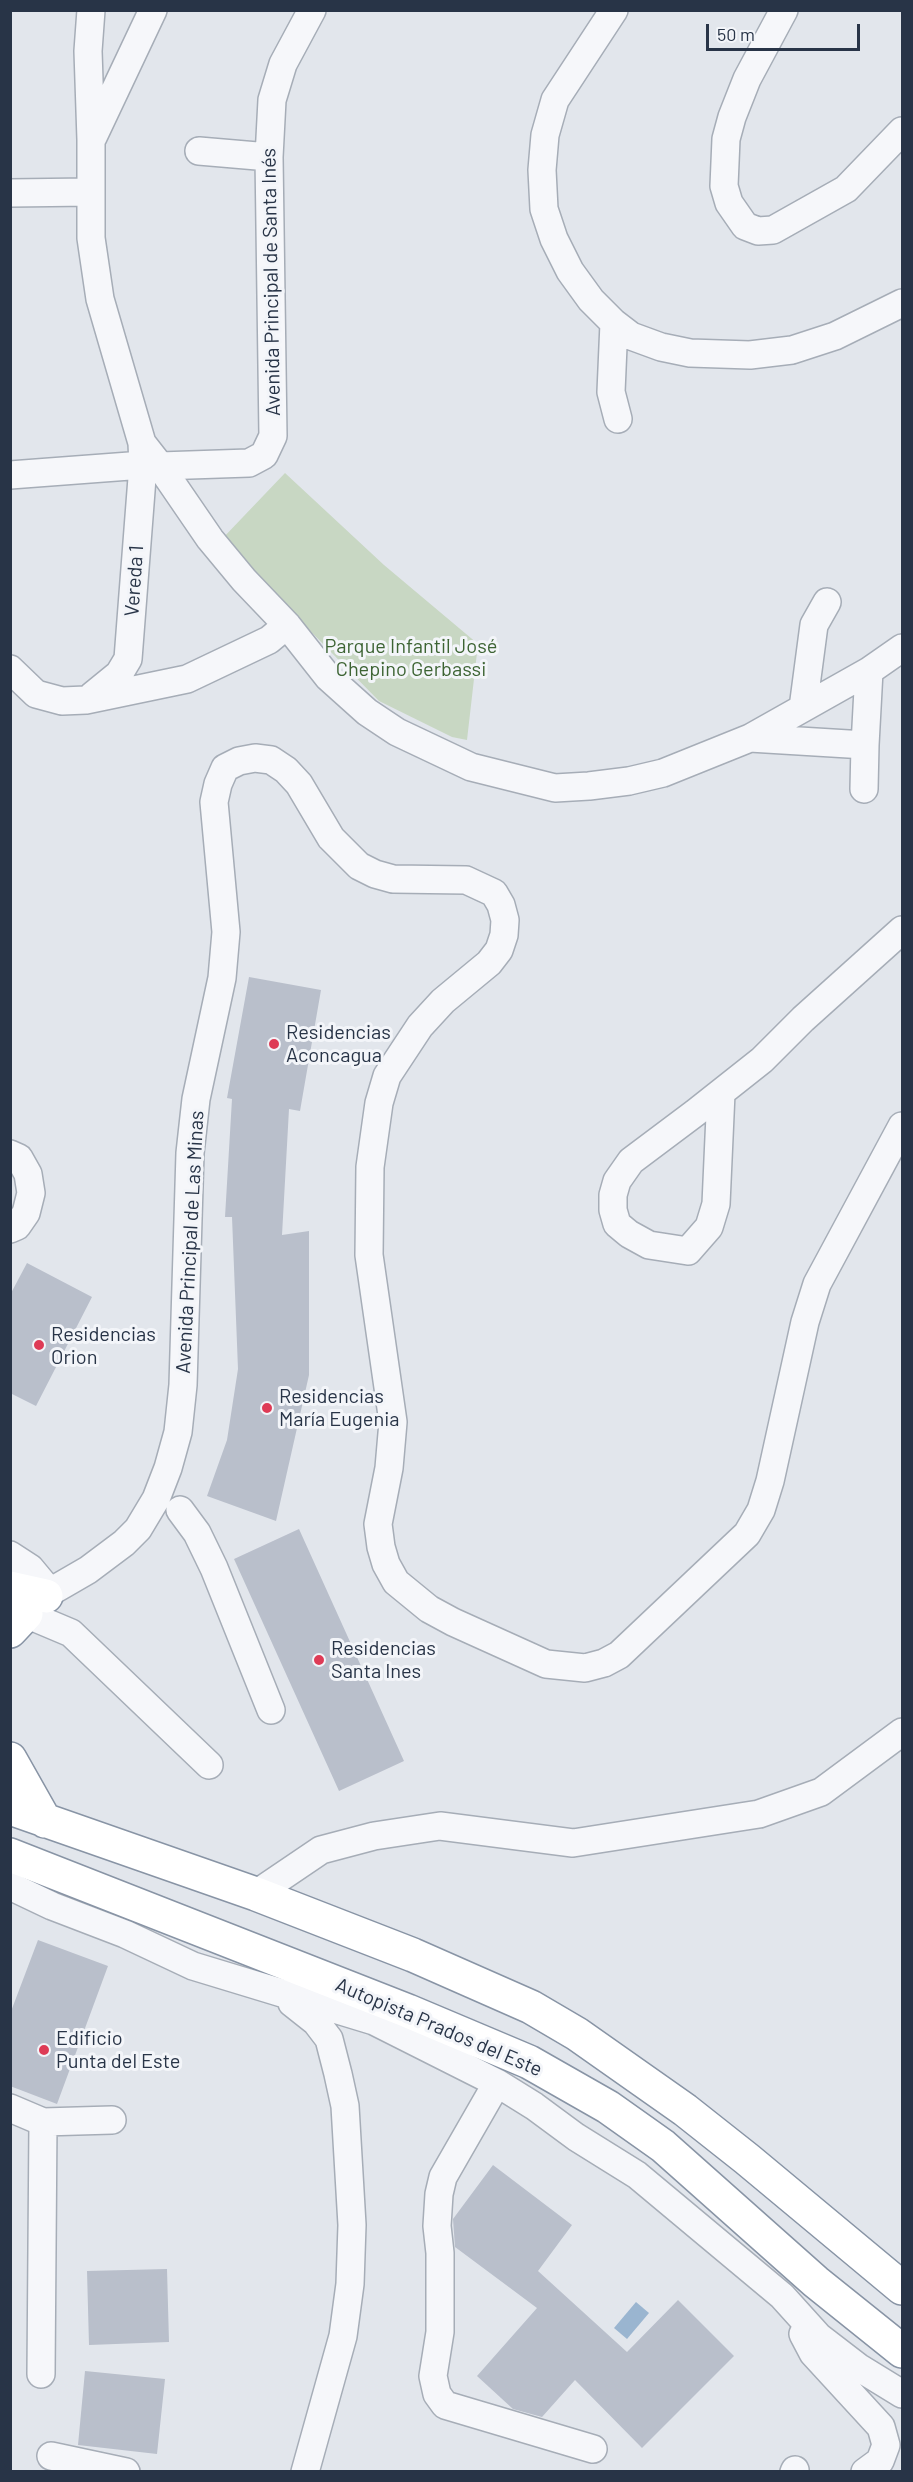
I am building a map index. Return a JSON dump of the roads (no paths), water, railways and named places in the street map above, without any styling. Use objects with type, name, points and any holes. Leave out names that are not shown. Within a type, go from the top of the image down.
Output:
[{"type":"highway","points":[[10,1759],[45,1821]]},
{"type":"highway","points":[[10,1808],[256,1894],[413,1955],[531,2007],[627,2067],[747,2159],[903,2288]]},
{"type":"highway","name":"Autopista Prados del Este","points":[[10,1855],[408,2010],[529,2062],[608,2108],[663,2146],[816,2283],[903,2351]]},
{"type":"street","points":[[91,10],[88,51],[92,140],[90,192],[92,238],[100,300],[148,458],[244,580],[287,625],[328,677],[367,712],[397,732],[431,750],[471,767],[555,788],[589,786],[629,781],[697,761],[750,738],[869,671],[903,648]]},
{"type":"street","points":[[92,140],[153,10]]},
{"type":"street","name":"Avenida Principal de Santa Inés","points":[[10,475],[148,458],[249,463],[264,455],[273,436],[269,157],[275,91],[283,64],[312,10]]},
{"type":"street","points":[[614,10],[555,99],[545,135],[542,170],[544,209],[554,239],[570,271],[591,300],[631,336],[661,347],[690,353],[750,355],[792,350],[835,336],[903,303]]},
{"type":"street","points":[[784,10],[747,79],[726,139],[724,186],[729,203],[746,226],[758,231],[773,230],[846,189],[903,131]]},
{"type":"street","points":[[199,151],[269,157]]},
{"type":"street","points":[[10,193],[90,192]]},
{"type":"street","points":[[614,323],[611,392],[618,418]]},
{"type":"street","name":"Vereda 1","points":[[86,700],[104,689],[119,675],[128,659],[148,458]]},
{"type":"street","points":[[803,708],[814,625],[827,602]]},
{"type":"street","points":[[10,669],[36,694],[62,701],[86,700],[187,679],[269,640],[287,625]]},
{"type":"street","points":[[864,789],[869,671]]},
{"type":"street","points":[[750,738],[865,745]]},
{"type":"street","name":"Avenida Principal de Las Minas","points":[[26,1606],[88,1570],[124,1543],[138,1529],[156,1499],[178,1432],[183,1385],[190,1153],[196,1099],[222,978],[226,932],[214,802],[225,768],[239,761],[255,758],[271,760],[286,770],[298,784],[331,838],[359,866],[375,874],[393,879],[466,879],[494,893],[501,905],[505,920],[504,935],[498,950],[489,963],[443,1001],[420,1026],[387,1076],[380,1103],[370,1167],[369,1255],[393,1422],[390,1468],[378,1524],[381,1547],[386,1564],[396,1582],[429,1609],[453,1622],[546,1664],[585,1668],[604,1663],[620,1655],[747,1534],[761,1510],[770,1481],[805,1322],[817,1284],[903,1126]]},
{"type":"street","points":[[721,1093],[716,1204],[709,1227],[688,1251],[649,1245],[629,1234],[617,1224],[613,1210],[613,1195],[617,1181],[631,1161],[762,1060],[803,1019],[903,930]]},
{"type":"street","points":[[10,1154],[19,1158],[28,1174],[32,1193],[26,1213],[17,1226],[10,1229]]},
{"type":"street","points":[[180,1510],[197,1533],[214,1568],[271,1710]]},
{"type":"street","points":[[10,1555],[30,1568],[26,1606],[71,1633],[209,1765]]},
{"type":"street","points":[[256,1894],[321,1850],[374,1836],[440,1826],[573,1844],[677,1825],[759,1814],[821,1792],[903,1732]]},
{"type":"street","points":[[10,1886],[52,1906],[125,1934],[193,1966],[282,1995],[374,2021],[497,2083],[637,2175],[782,2296],[819,2337],[858,2367],[903,2394]]},
{"type":"street","points":[[282,1995],[316,2022],[329,2038],[345,2106],[352,2225],[350,2284],[343,2336],[305,2472]]},
{"type":"street","points":[[338,2074],[339,2044],[346,2030],[359,2023],[374,2021]]},
{"type":"street","points":[[497,2083],[443,2177],[439,2194],[437,2226],[440,2253],[440,2332],[433,2376],[436,2394],[445,2405],[593,2449]]},
{"type":"street","points":[[10,2108],[43,2122],[112,2120]]},
{"type":"street","points":[[41,2374],[43,2122]]},
{"type":"street","points":[[782,2296],[813,2353],[881,2427],[886,2445],[880,2461],[865,2472]]},
{"type":"street","points":[[51,2456],[126,2472]]},
{"type":"water","points":[[636,2302],[649,2313],[627,2339],[614,2328]]},
{"type":"place","name":"Residencias Aconcagua","points":[[274,1044]]},
{"type":"place","name":"Residencias Orion","points":[[39,1345]]},
{"type":"place","name":"Residencias María Eugenia","points":[[267,1408]]},
{"type":"place","name":"Residencias Santa Ines","points":[[319,1660]]},
{"type":"place","name":"Edificio Punta del Este","points":[[44,2050]]},
{"type":"park label","name":"Parque Infantil José Chepino Gerbassi","points":[[411,658]]}]
